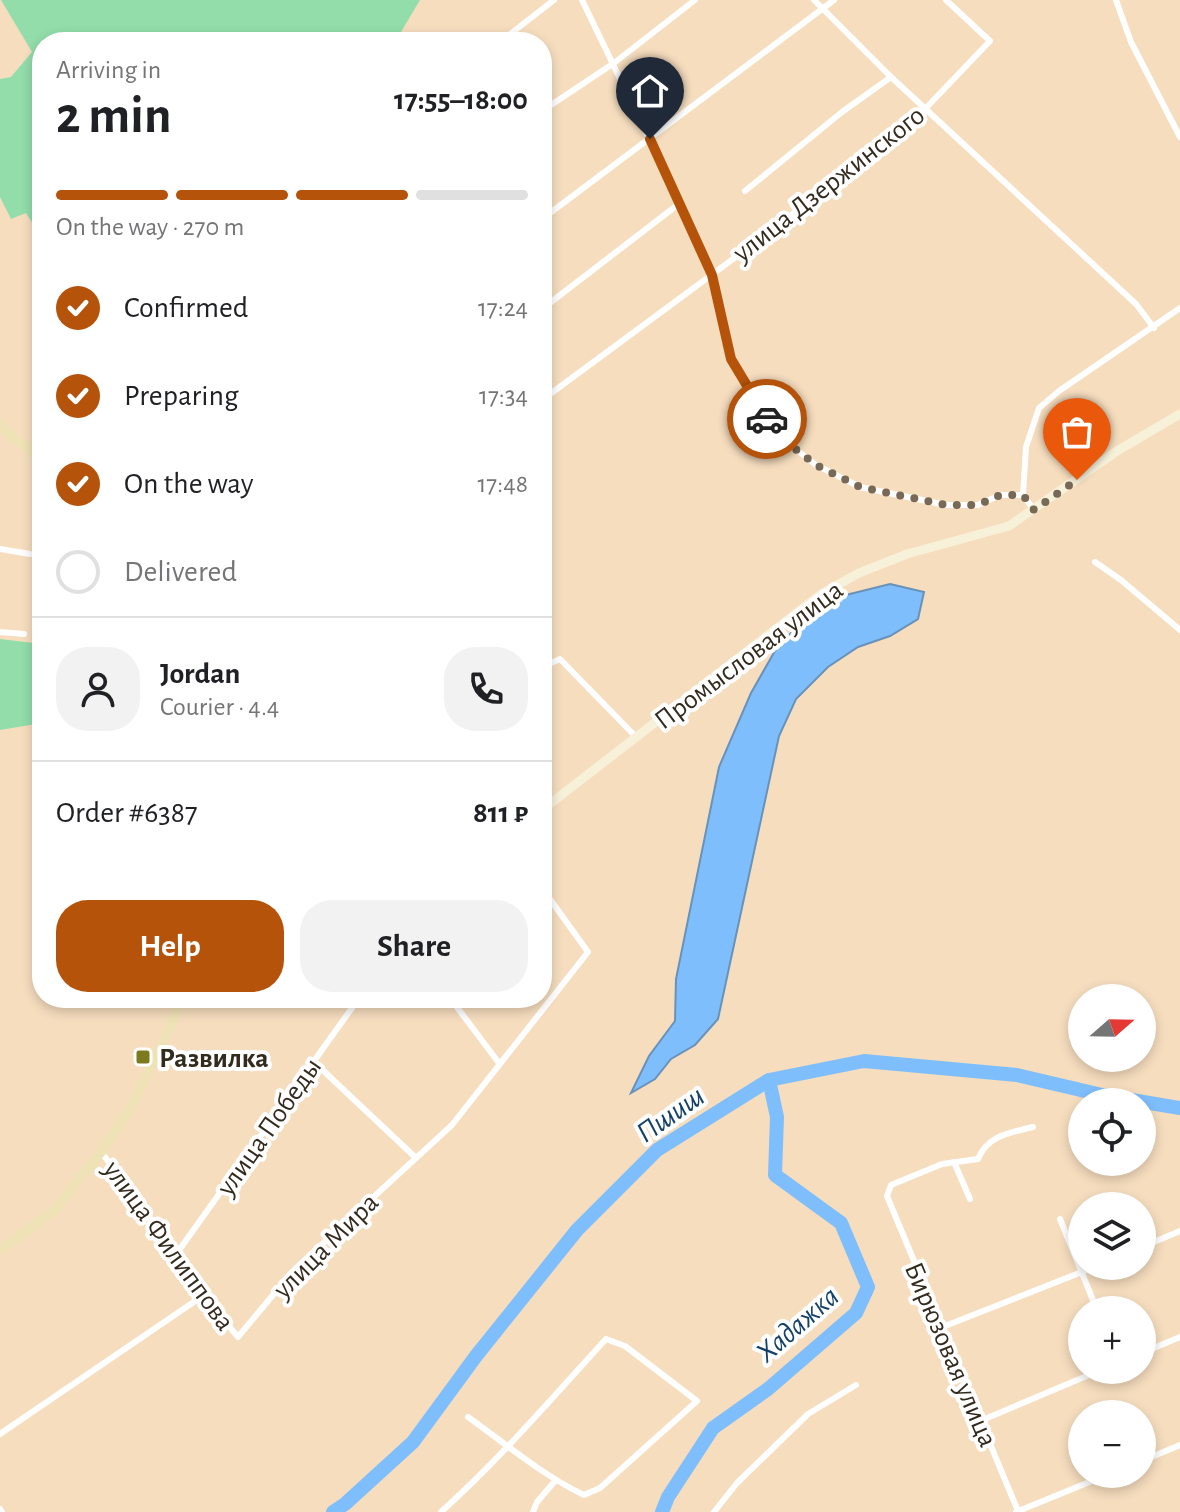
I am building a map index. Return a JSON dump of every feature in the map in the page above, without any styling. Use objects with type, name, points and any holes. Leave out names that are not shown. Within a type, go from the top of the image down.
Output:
[{"type":"main road","name":"Промысловая улица","points":[[552,802],[821,594],[859,573],[907,554],[1009,526],[1117,451],[1180,414]]},
{"type":"main road","points":[[0,424],[32,451]]},
{"type":"main road","points":[[0,1250],[56,1209],[101,1152],[130,1109],[178,1008]]},
{"type":"street","points":[[513,32],[554,0]]},
{"type":"street","points":[[582,0],[712,275],[731,359],[775,433],[816,465],[860,487],[946,505],[978,505],[1000,495],[1023,495]]},
{"type":"street","points":[[552,104],[614,63],[695,0]]},
{"type":"street","points":[[814,0],[891,77],[1136,304],[1154,328]]},
{"type":"street","points":[[552,212],[834,0]]},
{"type":"street","name":"улица Дзержинского","points":[[552,393],[771,231],[925,109],[990,41],[946,0]]},
{"type":"street","points":[[1116,0],[1131,42],[1180,137]]},
{"type":"street","points":[[745,191],[842,112],[891,77]]},
{"type":"street","points":[[552,301],[680,203]]},
{"type":"street","points":[[1034,510],[1023,495],[1026,447],[1039,408],[1180,308]]},
{"type":"street","points":[[0,549],[30,554]]},
{"type":"street","points":[[1095,562],[1180,630]]},
{"type":"street","points":[[0,632],[24,634]]},
{"type":"street","points":[[552,663],[560,659],[637,738]]},
{"type":"street","name":"улица Мира","points":[[552,902],[588,952],[552,997]]},
{"type":"street","name":"улица Победы","points":[[177,1253],[352,1008]]},
{"type":"street","points":[[458,1008],[499,1063]]},
{"type":"street","name":"улица Мира","points":[[238,1337],[293,1271],[452,1125],[543,1008]]},
{"type":"street","points":[[313,1061],[416,1158]]},
{"type":"street","points":[[970,1199],[954,1162],[978,1159],[983,1146],[1003,1134],[1033,1127]]},
{"type":"street","name":"улица Филиппова","points":[[101,1152],[238,1337]]},
{"type":"street","name":"Бирюзовая улица","points":[[954,1162],[891,1185],[887,1196],[1017,1512]]},
{"type":"street","points":[[1060,1219],[1068,1238]]},
{"type":"street","points":[[1156,1241],[1180,1231]]},
{"type":"street","points":[[940,1328],[1068,1278]]},
{"type":"street","points":[[0,1434],[204,1295]]},
{"type":"street","points":[[1156,1347],[1180,1337]]},
{"type":"street","points":[[441,1512],[480,1477],[508,1445],[606,1339],[625,1346],[697,1401],[600,1488],[584,1495],[555,1481],[508,1445],[468,1417]]},
{"type":"street","points":[[980,1421],[1068,1384]]},
{"type":"street","points":[[714,1512],[746,1474],[808,1414],[856,1385]]},
{"type":"street","points":[[1156,1455],[1180,1445]]},
{"type":"street","points":[[533,1512],[537,1502],[555,1481]]},
{"type":"street","points":[[1017,1512],[1075,1488]]},
{"type":"green space","points":[[1,0],[420,0],[401,32],[32,32],[32,52]]},
{"type":"green space","points":[[32,52],[32,222],[26,213],[11,219],[0,197],[0,79],[11,77]]},
{"type":"green space","points":[[0,639],[32,643],[32,725],[0,730]]},
{"type":"water","points":[[890,584],[924,592],[918,619],[890,636],[858,647],[828,667],[796,699],[779,736],[718,1019],[695,1045],[671,1059],[655,1079],[631,1093],[649,1056],[675,1021],[676,979],[719,767],[751,693],[776,649],[807,616],[842,596]]},
{"type":"waterway","name":"Пшиш","points":[[333,1512],[413,1442],[476,1356],[577,1230],[657,1150],[769,1080],[864,1061],[1017,1075],[1102,1095],[1180,1108]]},
{"type":"waterway","name":"Хадажка","points":[[662,1512],[668,1497],[713,1428],[768,1389],[856,1313],[868,1287],[841,1223],[775,1175],[777,1117],[769,1080]]},
{"type":"way so far","points":[[767,419],[775,433],[816,465],[860,487],[946,505],[978,505],[1000,495],[1023,495],[1034,510],[1077,480]]},
{"type":"place","name":"Развилка","points":[[143,1057]]},
{"type":"route","points":[[650,139],[712,275],[731,359],[767,419]]}]
